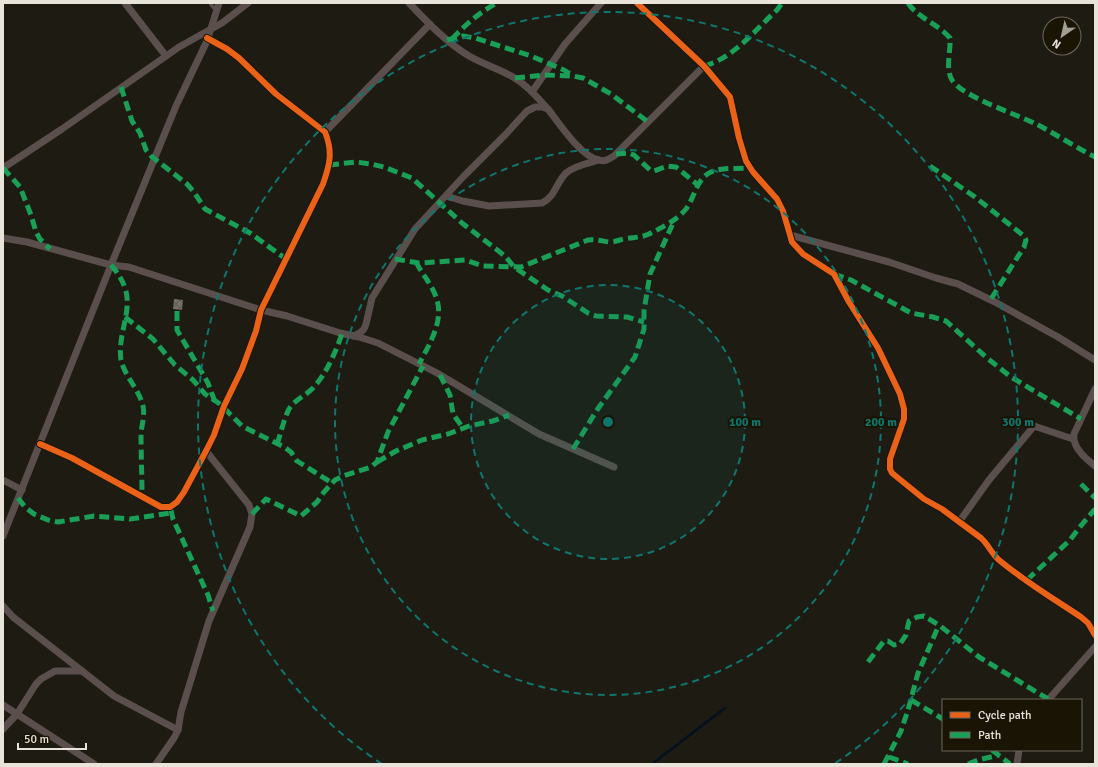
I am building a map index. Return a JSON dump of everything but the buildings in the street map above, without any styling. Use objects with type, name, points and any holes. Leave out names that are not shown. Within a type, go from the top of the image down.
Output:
[{"type":"street","points":[[125,3],[166,56]]},
{"type":"street","points":[[3,536],[111,265],[176,106],[210,31],[220,3]]},
{"type":"street","points":[[3,168],[166,56],[189,41],[210,31],[222,23],[248,3]]},
{"type":"street","points":[[409,3],[458,49],[482,63],[515,78],[532,92],[548,109],[574,142],[585,153],[599,160]]},
{"type":"street","points":[[532,92],[565,44],[601,3]]},
{"type":"street","points":[[637,3],[704,66],[730,97],[739,138],[746,161],[753,172],[777,199],[783,211],[792,242],[798,250],[834,274],[849,302],[878,348],[900,394],[904,409],[904,419],[890,459],[891,471],[924,499],[942,509],[985,541],[992,553],[1006,566],[1081,617],[1090,626],[1095,635]]},
{"type":"street","points":[[325,132],[430,24]]},
{"type":"street","points":[[40,444],[72,458],[156,504],[166,508],[174,506],[184,492],[206,451],[244,364],[256,331],[261,310],[323,184],[330,157],[325,132],[276,94],[239,58],[227,49],[207,38]]},
{"type":"street","points":[[446,196],[489,206],[542,203],[547,201],[556,190],[565,174],[582,165],[599,160],[608,160],[614,156],[704,66]]},
{"type":"street","points":[[354,336],[364,329],[372,298],[415,229],[527,111],[535,107],[548,109]]},
{"type":"street","points":[[790,235],[889,262],[958,284],[995,302],[1058,337],[1095,360]]},
{"type":"street","points":[[3,238],[27,242],[111,265],[129,267],[261,310],[378,343],[437,373],[539,434],[614,467]]},
{"type":"street","points":[[1095,389],[1074,434],[1073,440],[1076,447],[1095,466]]},
{"type":"street","points":[[959,522],[989,480],[1034,426],[1073,440]]},
{"type":"street","points":[[156,764],[178,730],[181,712],[209,621],[250,527],[251,521],[252,514],[249,505],[206,451]]},
{"type":"street","points":[[3,480],[22,490]]},
{"type":"street","points":[[3,606],[13,617],[114,696],[178,730]]},
{"type":"street","points":[[1049,699],[1095,647]]},
{"type":"street","points":[[3,728],[17,714],[36,684],[48,674],[55,671],[82,671]]},
{"type":"street","points":[[3,705],[94,764]]},
{"type":"street","points":[[1017,764],[1019,751]]},
{"type":"lane","points":[[210,3],[216,12]]},
{"type":"waterway","points":[[652,764],[725,708]]},
{"type":"marked path","points":[[452,39],[473,19],[497,3]]},
{"type":"marked path","points":[[704,66],[725,57],[744,42],[777,10],[782,3]]},
{"type":"marked path","points":[[908,3],[917,13],[950,38],[949,70],[952,80],[958,86],[978,99],[1036,124],[1095,157]]},
{"type":"marked path","points":[[447,40],[463,36],[475,38],[531,56],[564,70],[573,76]]},
{"type":"marked path","points":[[515,78],[544,75],[573,76],[583,78],[611,94],[647,121]]},
{"type":"marked path","points":[[121,87],[132,121],[140,133],[146,150],[151,156],[187,184],[205,209],[250,233],[286,259]]},
{"type":"marked path","points":[[616,154],[629,153],[634,155],[650,170],[654,171],[667,166],[676,167],[698,185]]},
{"type":"marked path","points":[[329,165],[356,162],[371,164],[384,167],[412,178],[462,223],[505,256],[514,267],[548,290],[562,296],[588,313],[596,316],[627,317],[644,322]]},
{"type":"marked path","points":[[930,166],[975,197],[1024,236],[1026,240],[1024,247],[991,299]]},
{"type":"marked path","points":[[3,168],[20,187],[36,232],[40,239],[50,249]]},
{"type":"marked path","points":[[395,259],[419,263],[465,260],[483,266],[521,267],[588,240],[611,242],[644,236],[665,226],[682,213],[686,209],[699,184],[706,175],[720,169],[751,168]]},
{"type":"marked path","points":[[573,449],[597,410],[635,357],[644,329],[644,311],[650,274],[674,221]]},
{"type":"marked path","points":[[416,262],[436,297],[439,314],[435,332],[419,364]]},
{"type":"marked path","points":[[111,265],[122,282],[127,297],[120,351],[121,360],[144,409],[141,433],[142,497]]},
{"type":"marked path","points":[[834,274],[851,280],[911,313],[946,321],[987,358],[1011,377],[1081,419]]},
{"type":"marked path","points":[[177,311],[177,330],[208,383],[215,402]]},
{"type":"marked path","points":[[125,317],[153,339],[175,365],[193,380],[205,394],[220,404],[242,426],[284,447],[291,452],[297,461],[332,483]]},
{"type":"marked path","points":[[277,444],[289,409],[318,382],[326,369],[342,334]]},
{"type":"marked path","points":[[252,514],[266,499],[301,516],[317,502],[335,480],[371,467],[377,462],[388,432],[423,366]]},
{"type":"marked path","points":[[440,375],[450,395],[453,414],[463,428]]},
{"type":"marked path","points":[[377,462],[396,451],[422,440],[448,434],[469,426],[493,421],[509,415]]},
{"type":"marked path","points":[[1081,484],[1095,498]]},
{"type":"marked path","points":[[18,498],[25,507],[34,514],[48,520],[58,522],[94,516],[130,519],[171,513]]},
{"type":"marked path","points":[[1027,580],[1070,540],[1095,509]]},
{"type":"marked path","points":[[171,510],[173,519],[208,595],[213,611]]},
{"type":"marked path","points":[[868,662],[884,641],[888,641],[894,645],[900,644],[906,635],[909,621],[917,617],[924,616],[939,625],[979,657],[1048,699]]},
{"type":"marked path","points":[[884,764],[901,731],[918,673],[939,625]]},
{"type":"marked path","points":[[911,700],[942,718]]},
{"type":"marked path","points":[[993,751],[1010,764]]},
{"type":"marked path","points":[[968,764],[999,755]]},
{"type":"marked path","points":[[889,757],[908,764]]},
{"type":"cycle path","points":[[637,3],[704,66],[730,97],[739,138],[746,161],[753,172],[777,199],[783,211],[792,242],[803,254],[834,274],[849,302],[878,348],[900,394],[904,409],[904,419],[890,459],[890,469],[892,473],[924,499],[942,509],[981,538],[996,557],[1009,568],[1039,590],[1081,617],[1088,623],[1095,635]]},
{"type":"cycle path","points":[[40,444],[72,458],[161,507],[170,507],[177,502],[184,492],[214,435],[224,406],[242,369],[256,331],[261,310],[323,184],[330,158],[329,146],[325,132],[276,94],[239,58],[227,49],[207,38]]}]
